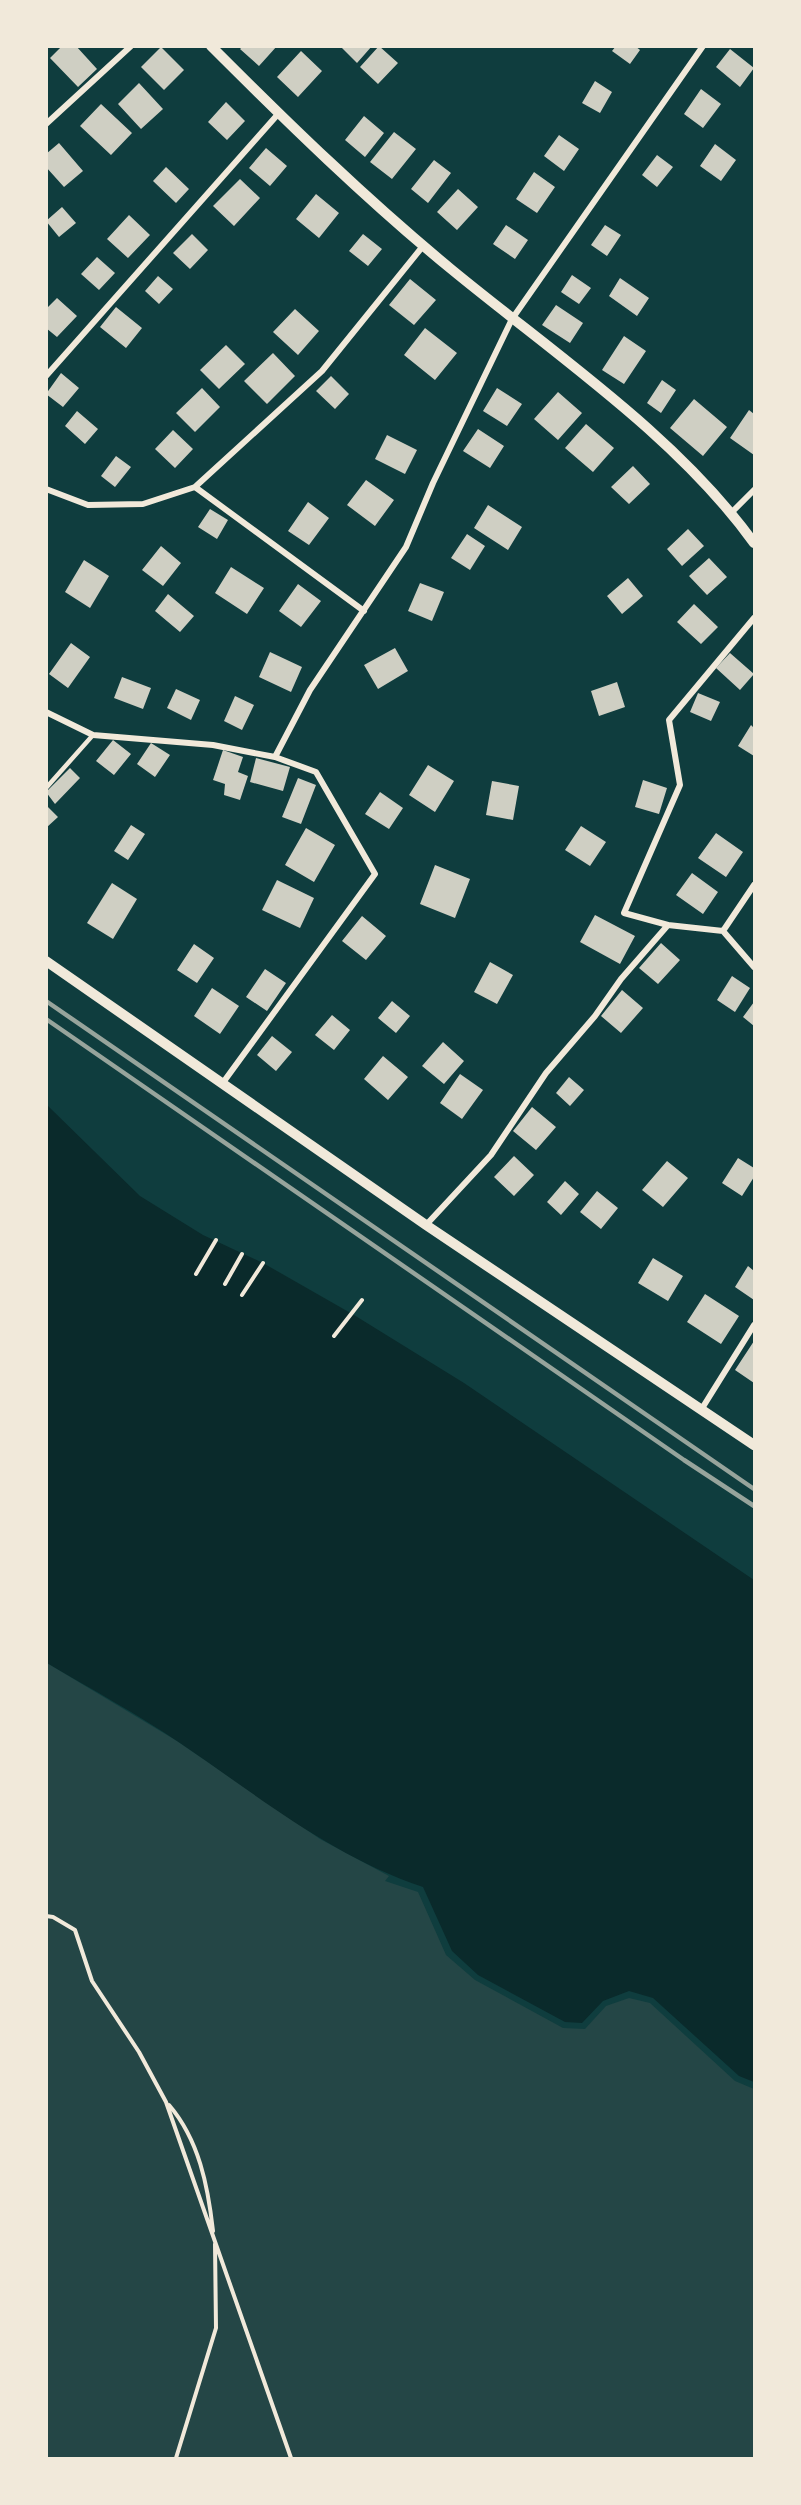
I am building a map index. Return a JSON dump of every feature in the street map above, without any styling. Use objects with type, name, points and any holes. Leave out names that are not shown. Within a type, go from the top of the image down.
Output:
[{"type":"street","points":[[46,124],[131,46]]},
{"type":"street","points":[[211,46],[279,113],[423,246],[649,429],[732,512],[754,543]]},
{"type":"street","points":[[274,757],[310,690],[406,547],[433,483],[512,319],[703,46]]},
{"type":"street","points":[[46,376],[131,284],[279,113]]},
{"type":"street","points":[[46,489],[88,505],[143,504],[195,487],[322,371],[423,246]]},
{"type":"street","points":[[195,487],[364,611]]},
{"type":"street","points":[[732,512],[754,490]]},
{"type":"street","points":[[754,618],[669,720],[680,785],[647,867],[624,913],[668,925],[723,931],[754,967]]},
{"type":"street","points":[[46,712],[93,735],[213,745],[274,757],[316,772],[375,874],[222,1084]]},
{"type":"street","points":[[723,931],[754,885]]},
{"type":"street","points":[[426,1225],[491,1155],[546,1073],[596,1016],[621,980],[668,925]]},
{"type":"street","points":[[46,961],[426,1225],[754,1445]]},
{"type":"street","points":[[700,1410],[754,1325]]},
{"type":"lane","points":[[46,788],[93,735]]},
{"type":"path","points":[[196,1274],[216,1240]]},
{"type":"path","points":[[225,1284],[243,1254]]},
{"type":"path","points":[[242,1295],[263,1263]]},
{"type":"path","points":[[334,1336],[362,1300]]},
{"type":"path","points":[[46,1916],[53,1917],[75,1930],[92,1981],[139,2052],[166,2102],[291,2458]]},
{"type":"path","points":[[166,2102],[184,2122],[207,2182],[214,2240],[216,2328],[176,2458]]},
{"type":"shaded area","points":[[47,1105],[140,1196],[203,1235],[263,1263],[354,1315],[464,1383],[754,1580],[754,2082],[739,2076],[653,1998],[629,1991],[603,2001],[582,2023],[565,2022],[478,1975],[452,1951],[423,1887],[358,1859],[327,1842],[267,1804],[164,1732],[47,1663]]},
{"type":"shaded area","points":[[47,1663],[177,1741],[320,1839],[389,1876],[385,1881],[418,1892],[446,1955],[475,1980],[563,2028],[585,2029],[606,2006],[629,1998],[650,2003],[735,2081],[754,2089],[754,2458],[47,2458]]},
{"type":"building","points":[[62,46],[76,46],[97,69],[78,87],[50,58]]},
{"type":"building","points":[[243,46],[277,46],[259,66],[240,49]]},
{"type":"building","points":[[340,46],[372,46],[357,63]]},
{"type":"building","points":[[379,46],[398,63],[378,84],[360,67]]},
{"type":"building","points":[[616,46],[635,46],[640,50],[630,64],[612,51]]},
{"type":"building","points":[[161,47],[184,70],[164,90],[141,67]]},
{"type":"building","points":[[730,49],[754,68],[740,87],[716,67]]},
{"type":"building","points":[[301,51],[322,71],[298,97],[277,77]]},
{"type":"building","points":[[595,81],[612,92],[600,113],[582,103]]},
{"type":"building","points":[[139,83],[163,109],[141,129],[118,104]]},
{"type":"building","points":[[701,89],[721,104],[703,128],[684,114]]},
{"type":"building","points":[[226,102],[245,121],[227,140],[208,122]]},
{"type":"building","points":[[101,104],[132,133],[111,155],[80,126]]},
{"type":"building","points":[[364,116],[384,133],[365,157],[345,140]]},
{"type":"building","points":[[394,132],[416,149],[392,179],[370,162]]},
{"type":"building","points":[[559,135],[579,149],[564,171],[544,156]]},
{"type":"building","points":[[59,143],[83,171],[64,187],[46,167],[46,154]]},
{"type":"building","points":[[715,144],[736,160],[721,181],[700,166]]},
{"type":"building","points":[[266,148],[287,166],[270,186],[249,168]]},
{"type":"building","points":[[657,155],[673,167],[657,187],[642,175]]},
{"type":"building","points":[[434,160],[451,173],[428,203],[411,189]]},
{"type":"building","points":[[166,167],[189,189],[176,203],[153,181]]},
{"type":"building","points":[[534,172],[555,187],[537,213],[516,199]]},
{"type":"building","points":[[240,179],[260,198],[234,226],[213,206]]},
{"type":"building","points":[[458,189],[478,207],[457,230],[437,212]]},
{"type":"building","points":[[316,194],[339,213],[319,238],[296,219]]},
{"type":"building","points":[[62,207],[76,223],[59,237],[46,221]]},
{"type":"building","points":[[129,215],[150,235],[128,258],[107,239]]},
{"type":"building","points":[[506,225],[528,240],[515,259],[493,244]]},
{"type":"building","points":[[605,225],[621,235],[607,256],[591,245]]},
{"type":"building","points":[[192,234],[208,250],[190,269],[173,253]]},
{"type":"building","points":[[363,234],[382,249],[368,266],[349,251]]},
{"type":"building","points":[[97,257],[115,273],[99,290],[81,274]]},
{"type":"building","points":[[572,275],[591,288],[579,304],[561,292]]},
{"type":"building","points":[[158,276],[173,289],[159,304],[145,291]]},
{"type":"building","points":[[620,278],[649,298],[637,316],[609,296]]},
{"type":"building","points":[[410,279],[436,300],[414,325],[389,305]]},
{"type":"building","points":[[57,298],[77,316],[57,337],[46,328],[46,309]]},
{"type":"building","points":[[556,305],[583,323],[570,343],[542,325]]},
{"type":"building","points":[[116,307],[142,328],[126,348],[100,327]]},
{"type":"building","points":[[295,309],[319,331],[298,355],[273,332]]},
{"type":"building","points":[[425,328],[457,353],[435,380],[404,355]]},
{"type":"building","points":[[624,336],[646,351],[624,384],[602,370]]},
{"type":"building","points":[[226,345],[245,364],[219,389],[200,370]]},
{"type":"building","points":[[273,353],[295,376],[267,404],[244,381]]},
{"type":"building","points":[[61,373],[79,388],[63,407],[46,394]]},
{"type":"building","points":[[331,376],[349,394],[335,409],[316,391]]},
{"type":"building","points":[[662,380],[676,390],[661,413],[647,403]]},
{"type":"building","points":[[202,388],[220,407],[195,432],[176,413]]},
{"type":"building","points":[[497,388],[522,404],[507,426],[483,411]]},
{"type":"building","points":[[558,392],[582,413],[558,440],[534,419]]},
{"type":"building","points":[[694,399],[727,427],[703,456],[670,428]]},
{"type":"building","points":[[749,410],[754,414],[754,455],[730,438]]},
{"type":"building","points":[[77,411],[98,429],[85,444],[65,426]]},
{"type":"building","points":[[586,424],[614,448],[593,472],[565,448]]},
{"type":"building","points":[[478,429],[504,446],[490,468],[463,451]]},
{"type":"building","points":[[173,430],[193,449],[175,468],[155,449]]},
{"type":"building","points":[[387,435],[417,450],[405,474],[375,459]]},
{"type":"building","points":[[116,456],[131,467],[115,487],[101,476]]},
{"type":"building","points":[[633,466],[650,484],[629,504],[611,487]]},
{"type":"building","points":[[366,480],[394,500],[375,526],[347,505]]},
{"type":"building","points":[[308,502],[329,518],[309,545],[288,531]]},
{"type":"building","points":[[488,505],[522,527],[508,550],[474,528]]},
{"type":"building","points":[[210,509],[228,520],[217,539],[198,527]]},
{"type":"building","points":[[688,529],[704,546],[682,566],[667,549]]},
{"type":"building","points":[[467,534],[485,546],[470,570],[451,558]]},
{"type":"building","points":[[161,546],[181,563],[163,586],[142,570]]},
{"type":"building","points":[[709,558],[727,577],[707,595],[689,576]]},
{"type":"building","points":[[84,560],[109,576],[90,608],[65,592]]},
{"type":"building","points":[[231,567],[264,588],[247,614],[215,593]]},
{"type":"building","points":[[628,578],[643,596],[622,614],[607,596]]},
{"type":"building","points":[[420,583],[444,592],[432,621],[408,611]]},
{"type":"building","points":[[298,584],[321,601],[301,627],[279,611]]},
{"type":"building","points":[[168,594],[194,616],[180,632],[155,611]]},
{"type":"building","points":[[694,604],[718,627],[701,644],[677,622]]},
{"type":"building","points":[[71,643],[90,657],[68,688],[49,674]]},
{"type":"building","points":[[395,648],[408,671],[378,689],[364,665]]},
{"type":"building","points":[[270,652],[302,667],[291,692],[259,677]]},
{"type":"building","points":[[730,653],[754,674],[740,690],[716,668]]},
{"type":"building","points":[[122,677],[151,688],[143,709],[114,698]]},
{"type":"building","points":[[617,682],[625,707],[599,716],[591,691]]},
{"type":"building","points":[[176,689],[200,700],[191,720],[167,708]]},
{"type":"building","points":[[698,693],[720,702],[711,721],[690,712]]},
{"type":"building","points":[[235,696],[254,705],[242,730],[224,721]]},
{"type":"building","points":[[751,725],[754,728],[754,756],[738,746]]},
{"type":"building","points":[[113,740],[131,754],[114,775],[96,761]]},
{"type":"building","points":[[151,743],[170,755],[155,777],[137,764]]},
{"type":"building","points":[[223,750],[243,757],[238,772],[248,776],[240,800],[224,795],[225,784],[213,780]]},
{"type":"building","points":[[256,758],[290,767],[283,791],[250,782]]},
{"type":"building","points":[[428,765],[454,781],[435,812],[409,795]]},
{"type":"building","points":[[70,768],[80,778],[55,804],[46,792]]},
{"type":"building","points":[[298,778],[316,785],[301,824],[282,817]]},
{"type":"building","points":[[643,780],[667,788],[659,814],[635,807]]},
{"type":"building","points":[[492,781],[519,786],[513,820],[486,815]]},
{"type":"building","points":[[380,792],[403,808],[389,829],[365,814]]},
{"type":"building","points":[[46,805],[58,817],[46,828]]},
{"type":"building","points":[[131,825],[145,834],[128,860],[114,851]]},
{"type":"building","points":[[581,826],[606,842],[590,866],[565,850]]},
{"type":"building","points":[[306,828],[335,845],[314,882],[285,865]]},
{"type":"building","points":[[716,833],[743,852],[726,877],[698,858]]},
{"type":"building","points":[[435,865],[470,879],[455,918],[420,904]]},
{"type":"building","points":[[692,873],[718,892],[703,914],[676,895]]},
{"type":"building","points":[[277,880],[314,898],[300,928],[262,910]]},
{"type":"building","points":[[112,883],[137,899],[113,939],[87,923]]},
{"type":"building","points":[[595,915],[635,936],[620,964],[580,942]]},
{"type":"building","points":[[362,916],[386,936],[366,960],[342,941]]},
{"type":"building","points":[[661,943],[680,960],[658,984],[639,968]]},
{"type":"building","points":[[194,944],[214,958],[197,983],[177,970]]},
{"type":"building","points":[[490,962],[513,975],[497,1004],[474,992]]},
{"type":"building","points":[[265,969],[286,983],[267,1011],[246,997]]},
{"type":"building","points":[[732,976],[750,988],[735,1012],[717,1000]]},
{"type":"building","points":[[212,988],[239,1006],[220,1034],[194,1016]]},
{"type":"building","points":[[622,990],[643,1008],[621,1033],[601,1016]]},
{"type":"building","points":[[392,1001],[410,1016],[396,1033],[378,1018]]},
{"type":"building","points":[[754,1002],[754,1026],[743,1017]]},
{"type":"building","points":[[332,1015],[350,1030],[334,1050],[315,1035]]},
{"type":"building","points":[[272,1036],[292,1052],[276,1071],[257,1055]]},
{"type":"building","points":[[443,1042],[464,1061],[444,1084],[422,1066]]},
{"type":"building","points":[[383,1056],[408,1077],[388,1100],[364,1079]]},
{"type":"building","points":[[460,1074],[483,1090],[462,1119],[440,1103]]},
{"type":"building","points":[[569,1077],[584,1090],[570,1106],[556,1093]]},
{"type":"building","points":[[532,1107],[556,1127],[536,1150],[513,1131]]},
{"type":"building","points":[[514,1156],[534,1175],[514,1196],[494,1177]]},
{"type":"building","points":[[738,1158],[754,1168],[754,1177],[742,1196],[722,1183]]},
{"type":"building","points":[[667,1161],[688,1178],[663,1207],[642,1190]]},
{"type":"building","points":[[565,1181],[579,1194],[561,1215],[547,1202]]},
{"type":"building","points":[[597,1191],[618,1208],[601,1229],[580,1212]]},
{"type":"building","points":[[653,1258],[683,1276],[668,1301],[638,1283]]},
{"type":"building","points":[[748,1266],[754,1271],[754,1300],[735,1287]]},
{"type":"building","points":[[705,1294],[739,1316],[721,1344],[687,1322]]},
{"type":"building","points":[[754,1341],[754,1383],[735,1370]]},
{"type":"railway","points":[[46,1001],[754,1489]]},
{"type":"railway","points":[[46,1019],[754,1506]]}]
